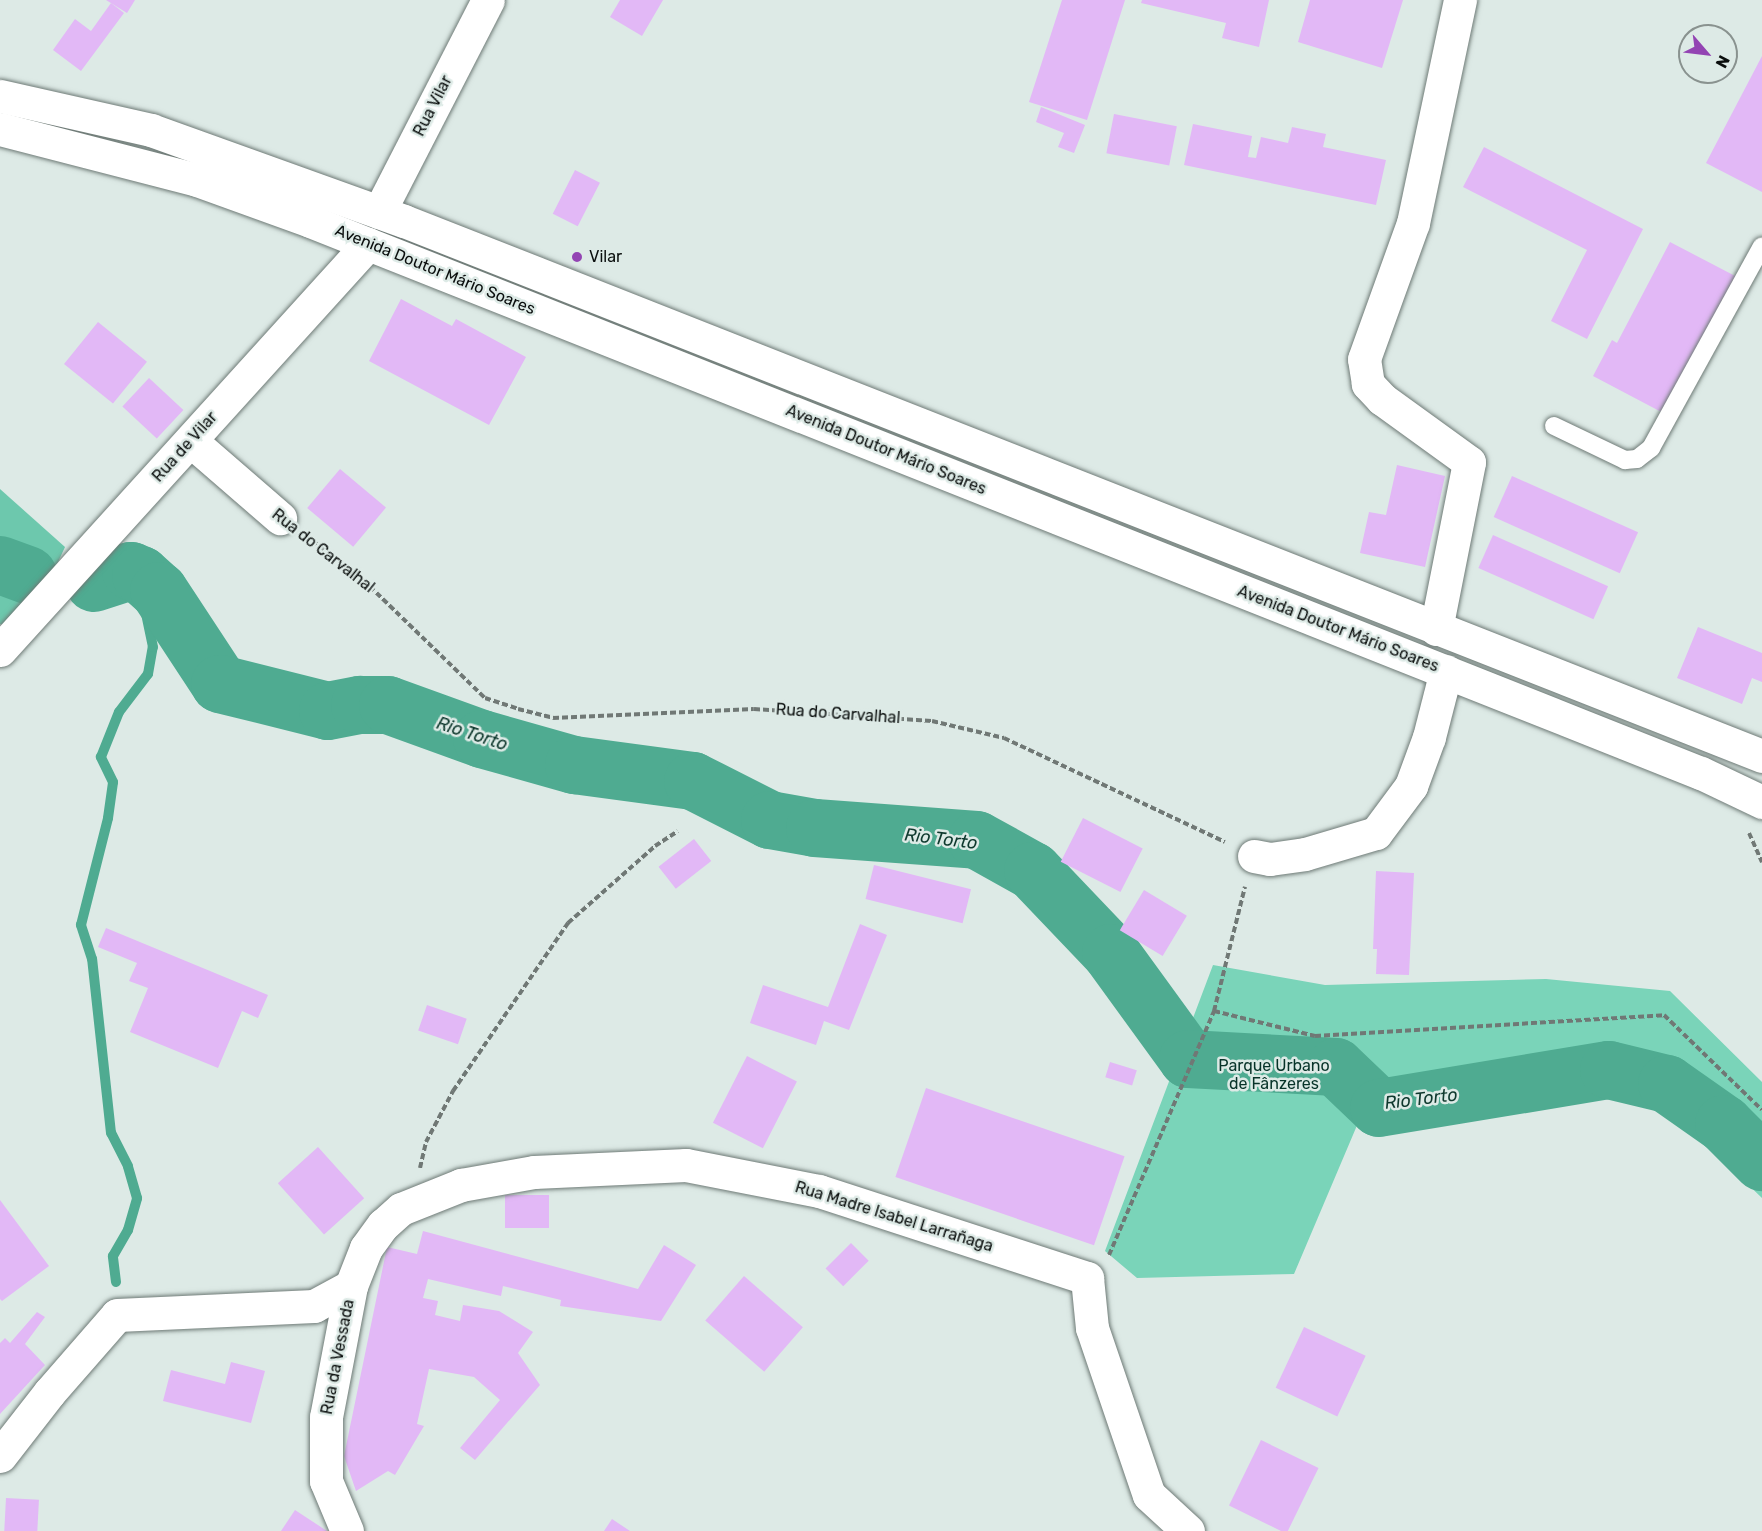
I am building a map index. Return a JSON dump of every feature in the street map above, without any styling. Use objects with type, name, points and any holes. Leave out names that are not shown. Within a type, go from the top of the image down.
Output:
[{"type":"main road","name":"Rua Vilar","points":[[379,212],[488,0]]},
{"type":"main road","points":[[1436,629],[1469,462],[1382,399],[1368,384],[1364,359],[1413,223],[1460,0]]},
{"type":"main road","name":"Avenida Doutor Mário Soares","points":[[0,96],[151,130],[379,212],[1762,756]]},
{"type":"main road","name":"Avenida Doutor Mário Soares","points":[[0,129],[197,180],[368,244],[1741,789],[1762,802]]},
{"type":"main road","name":"Rua de Vilar","points":[[0,650],[368,244]]},
{"type":"main road","name":"Rua do Carvalhal","points":[[191,441],[280,518]]},
{"type":"main road","points":[[1250,869],[1270,859],[1305,854],[1377,833],[1411,786],[1429,737],[1446,671]]},
{"type":"main road","name":"Rua Madre Isabel Larrañaga","points":[[351,1286],[366,1248],[383,1225],[401,1209],[460,1185],[534,1172],[686,1166],[819,1191],[1086,1278]]},
{"type":"main road","points":[[1086,1278],[1092,1328],[1149,1495],[1188,1531]]},
{"type":"main road","points":[[0,1456],[49,1393],[117,1315],[314,1306],[351,1286]]},
{"type":"main road","name":"Rua da Vessada","points":[[347,1531],[326,1481],[326,1417],[351,1286]]},
{"type":"lane","points":[[1554,426],[1624,460],[1637,459],[1651,448],[1762,246]]},
{"type":"path","name":"Rua do Carvalhal","points":[[280,518],[357,574],[485,698],[553,718],[754,709],[932,721],[1004,738],[1250,869]]},
{"type":"path","points":[[421,1201],[420,1162],[453,1091],[568,923],[655,846],[678,831]]},
{"type":"path","points":[[1086,1278],[1113,1252],[1214,1011],[1250,869]]},
{"type":"path","points":[[1214,1011],[1315,1036],[1664,1015],[1762,1110]]},
{"type":"green space","points":[[0,489],[65,547],[26,631],[0,624]]},
{"type":"green space","name":"Parque Urbano de Fânzeres","points":[[1213,965],[1325,985],[1546,979],[1670,991],[1762,1082],[1762,1198],[1665,1105],[1587,1094],[1361,1116],[1294,1274],[1137,1278],[1105,1251]]},
{"type":"building","points":[[106,0],[135,0],[127,13]]},
{"type":"building","points":[[620,0],[663,0],[642,36],[610,17]]},
{"type":"building","points":[[1062,0],[1125,0],[1087,120],[1029,102]]},
{"type":"building","points":[[1142,0],[1269,0],[1259,47],[1222,38],[1226,23],[1141,3]]},
{"type":"building","points":[[1310,0],[1403,0],[1382,68],[1298,42]]},
{"type":"building","points":[[111,3],[124,13],[81,71],[53,50],[75,19],[91,31]]},
{"type":"building","points":[[1762,56],[1762,192],[1706,163]]},
{"type":"building","points":[[1041,107],[1085,125],[1074,153],[1058,147],[1064,133],[1036,122]]},
{"type":"building","points":[[1114,114],[1177,126],[1169,165],[1106,153]]},
{"type":"building","points":[[1193,124],[1252,136],[1248,157],[1256,158],[1261,137],[1288,143],[1292,127],[1326,134],[1323,147],[1386,160],[1376,205],[1184,165]]},
{"type":"building","points":[[1484,147],[1643,229],[1587,339],[1551,321],[1587,250],[1463,187]]},
{"type":"building","points":[[575,170],[600,183],[578,226],[553,214]]},
{"type":"building","points":[[1670,242],[1739,278],[1667,415],[1593,376],[1612,340],[1617,343]]},
{"type":"building","points":[[401,299],[452,326],[456,319],[526,357],[489,425],[369,361]]},
{"type":"building","points":[[98,322],[147,362],[113,404],[64,364]]},
{"type":"building","points":[[149,378],[183,410],[157,439],[122,407]]},
{"type":"building","points":[[1397,465],[1445,476],[1425,567],[1360,553],[1369,512],[1386,515]]},
{"type":"building","points":[[340,469],[386,508],[353,547],[307,508]]},
{"type":"building","points":[[1512,476],[1638,532],[1620,573],[1494,517]]},
{"type":"building","points":[[1493,535],[1608,586],[1593,619],[1478,568]]},
{"type":"building","points":[[1698,627],[1762,653],[1762,682],[1752,678],[1742,704],[1677,678]]},
{"type":"building","points":[[1083,818],[1143,848],[1120,892],[1061,862]]},
{"type":"building","points":[[694,839],[711,861],[676,889],[659,867]]},
{"type":"building","points":[[874,865],[971,889],[963,923],[866,899]]},
{"type":"building","points":[[1376,871],[1414,873],[1409,975],[1376,974],[1377,949],[1373,949]]},
{"type":"building","points":[[1144,890],[1187,916],[1163,956],[1120,930]]},
{"type":"building","points":[[860,924],[887,935],[849,1030],[824,1021],[816,1045],[750,1023],[763,985],[828,1007]]},
{"type":"building","points":[[106,928],[268,995],[258,1018],[242,1011],[218,1068],[130,1032],[148,988],[129,981],[137,963],[98,947]]},
{"type":"building","points":[[427,1005],[467,1019],[458,1044],[418,1031]]},
{"type":"building","points":[[747,1056],[797,1081],[763,1148],[713,1123]]},
{"type":"building","points":[[1110,1062],[1137,1070],[1132,1085],[1105,1077]]},
{"type":"building","points":[[926,1088],[1125,1156],[1094,1245],[895,1177]]},
{"type":"building","points":[[318,1147],[364,1198],[324,1234],[278,1183]]},
{"type":"building","points":[[505,1195],[549,1195],[549,1228],[505,1228]]},
{"type":"building","points":[[0,1200],[49,1266],[2,1301],[0,1299]]},
{"type":"building","points":[[423,1231],[638,1289],[664,1245],[696,1265],[661,1321],[560,1306],[561,1300],[503,1286],[501,1296],[428,1279],[423,1298],[438,1301],[435,1315],[460,1321],[463,1305],[499,1311],[533,1332],[518,1353],[540,1385],[475,1460],[460,1448],[500,1400],[474,1377],[429,1369],[417,1424],[424,1426],[395,1475],[388,1471],[356,1491],[344,1456],[387,1247],[417,1254]]},
{"type":"building","points":[[851,1243],[869,1261],[843,1286],[826,1268]]},
{"type":"building","points":[[744,1276],[803,1327],[764,1372],[705,1321]]},
{"type":"building","points":[[37,1312],[45,1317],[25,1344],[45,1365],[0,1414],[0,1343],[5,1338],[10,1343]]},
{"type":"building","points":[[1304,1327],[1366,1356],[1337,1416],[1276,1388]]},
{"type":"building","points":[[231,1362],[265,1371],[251,1423],[163,1401],[171,1370],[225,1384]]},
{"type":"building","points":[[1261,1440],[1319,1468],[1288,1531],[1281,1531],[1229,1506]]},
{"type":"building","points":[[6,1498],[39,1500],[37,1531],[4,1531]]},
{"type":"building","points":[[295,1510],[327,1531],[281,1531]]},
{"type":"building","points":[[612,1519],[630,1531],[604,1531]]},
{"type":"waterway","name":"Rio Torto","points":[[0,565],[28,575]]},
{"type":"waterway","name":"Rio Torto","points":[[94,583],[131,571],[141,575],[159,591],[220,684],[328,711],[360,705],[388,705],[482,739],[574,765],[693,781],[770,820],[815,828],[977,840],[1033,871],[1111,953],[1188,1059],[1336,1067],[1379,1108],[1609,1070],[1667,1084],[1724,1124],[1762,1162]]},
{"type":"waterway","points":[[116,1282],[113,1256],[128,1230],[137,1198],[128,1166],[111,1133],[92,959],[81,925],[108,818],[113,782],[101,757],[119,712],[148,674],[153,647],[144,604],[133,587],[118,576]]},
{"type":"place","name":"Vilar","points":[[577,257]]}]
